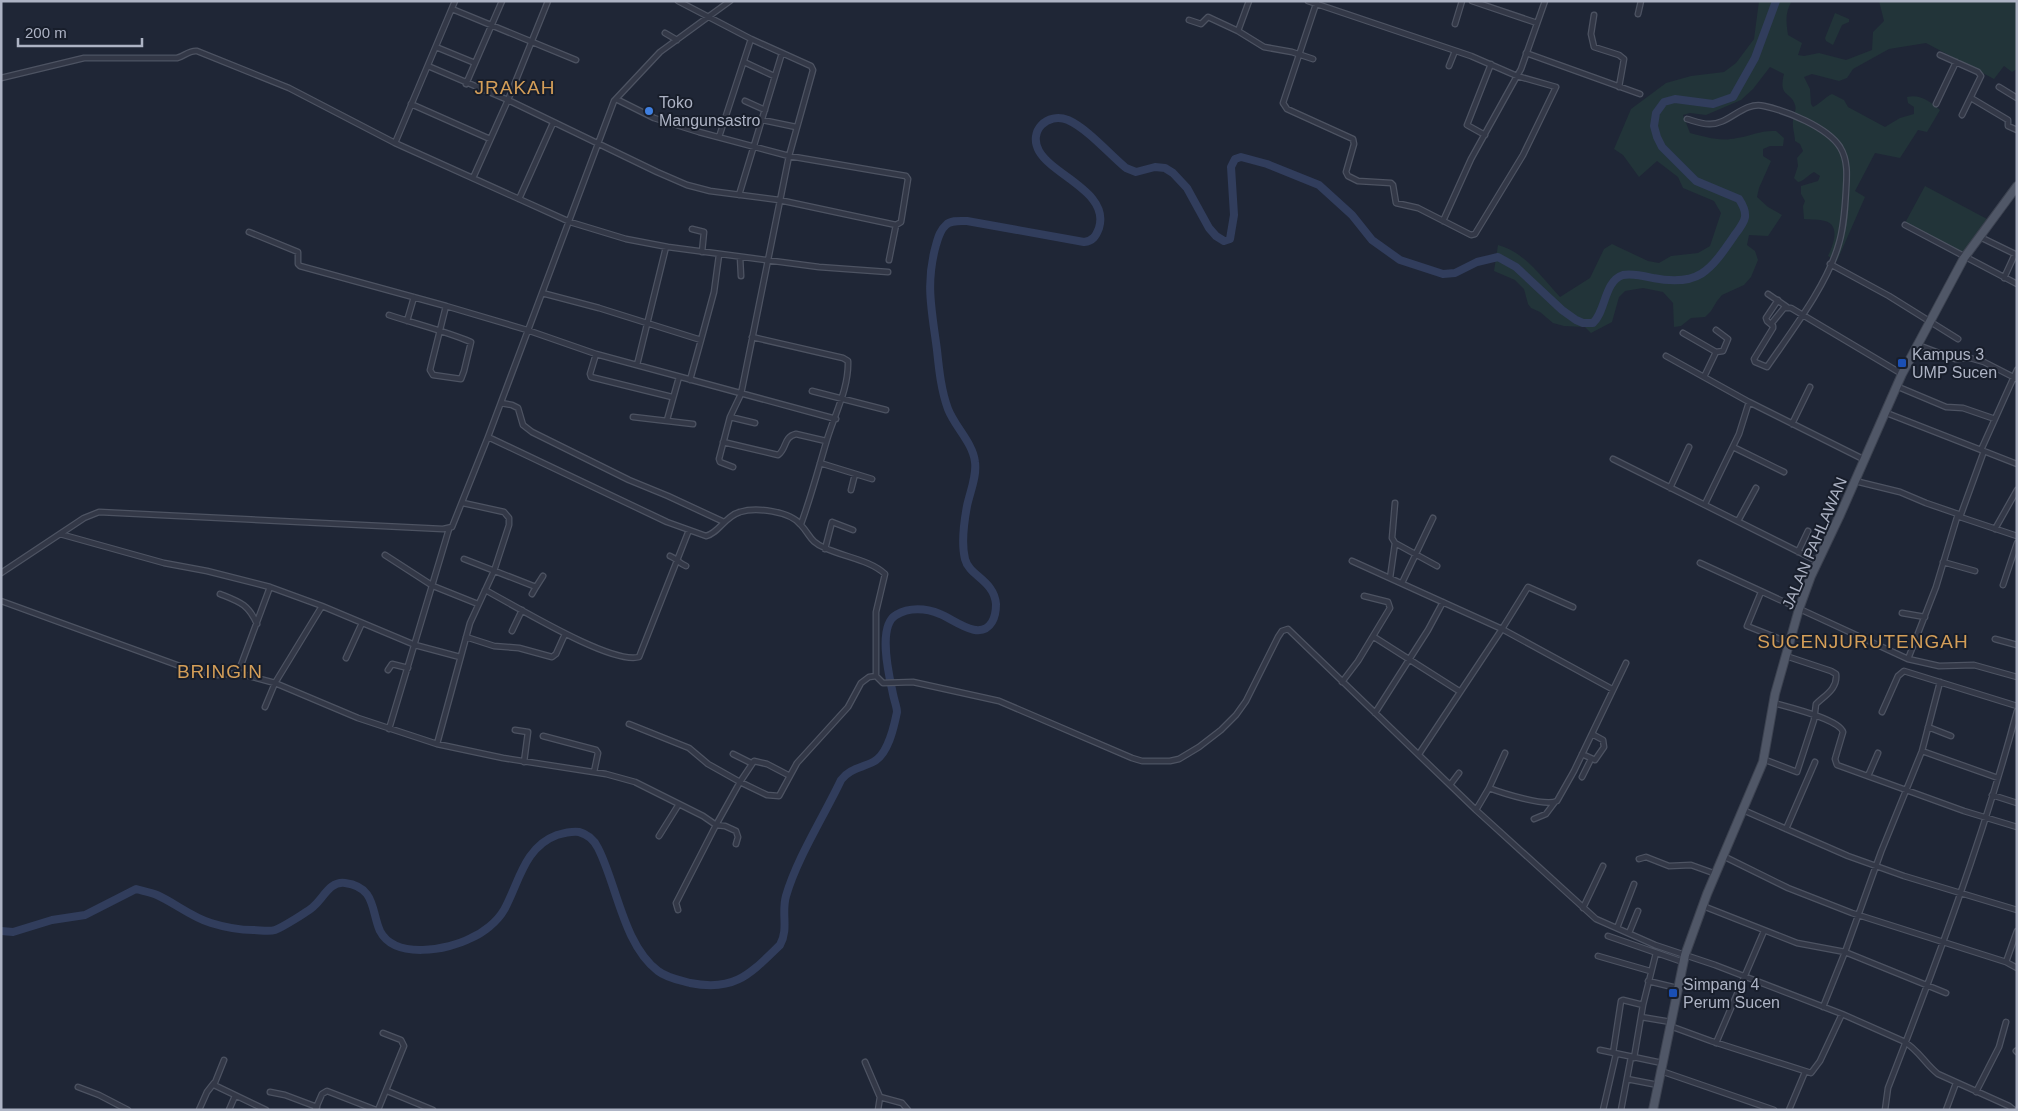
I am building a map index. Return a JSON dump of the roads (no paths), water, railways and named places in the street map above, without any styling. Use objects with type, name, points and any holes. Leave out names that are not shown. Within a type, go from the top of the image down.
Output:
[{"type":"main road","name":"JALAN PAHLAWAN","points":[[1653,1110],[1684,959],[1703,906],[1763,759],[1786,656],[1799,609],[1817,561],[1855,481],[1896,386],[1918,344],[1964,258],[2017,186]]},
{"type":"street","points":[[395,143],[456,1]]},
{"type":"street","points":[[466,84],[502,1]]},
{"type":"street","points":[[473,178],[508,100],[548,1]]},
{"type":"street","points":[[678,1],[751,39],[811,66],[813,70],[796,127],[779,200],[741,394],[730,417],[719,461],[733,467]]},
{"type":"street","points":[[389,729],[434,586],[449,529],[454,524],[463,503],[616,99],[650,61],[676,39],[730,1]]},
{"type":"street","points":[[1238,31],[1249,1]]},
{"type":"street","points":[[1308,1],[1317,3],[1455,51],[1517,76],[1554,86],[1556,90],[1523,154],[1475,234],[1471,235],[1418,208],[1396,203],[1391,183],[1358,181],[1348,176],[1346,172],[1354,144],[1353,139],[1284,106],[1283,103],[1317,3]]},
{"type":"street","points":[[1455,24],[1462,1]]},
{"type":"street","points":[[1472,1],[1537,23]]},
{"type":"street","points":[[1443,221],[1471,159],[1517,76],[1545,1]]},
{"type":"street","points":[[1638,14],[1641,1]]},
{"type":"street","points":[[452,9],[532,40],[576,60]]},
{"type":"street","points":[[1594,15],[1591,34],[1594,47],[1619,55],[1624,59],[1619,87]]},
{"type":"street","points":[[1189,20],[1201,24],[1208,17],[1238,31],[1264,47],[1299,54],[1313,60]]},
{"type":"street","points":[[665,33],[676,39]]},
{"type":"street","points":[[719,137],[751,39]]},
{"type":"street","points":[[436,47],[475,63]]},
{"type":"street","points":[[1,78],[73,59],[177,58],[193,50],[289,88],[395,143],[570,222],[626,239],[666,247],[819,267],[888,272]]},
{"type":"street","points":[[1449,66],[1455,51]]},
{"type":"street","points":[[739,195],[782,53]]},
{"type":"street","points":[[1526,53],[1640,94]]},
{"type":"street","points":[[1940,55],[1978,72],[1981,76],[1962,115]]},
{"type":"street","points":[[744,62],[774,76]]},
{"type":"street","points":[[1936,104],[1956,62]]},
{"type":"street","points":[[1484,134],[1467,125],[1491,64]]},
{"type":"street","points":[[428,66],[466,84],[508,100],[656,172],[687,185],[739,195],[779,200],[896,225],[901,222],[908,179],[906,176],[789,156],[654,118],[616,99]]},
{"type":"street","points":[[1999,87],[2017,98]]},
{"type":"street","points":[[1971,98],[2008,120],[2008,126],[2017,130]]},
{"type":"street","points":[[745,101],[765,110]]},
{"type":"street","points":[[411,104],[490,139]]},
{"type":"street","points":[[1687,119],[1704,124],[1716,124],[1748,106],[1761,105],[1795,115],[1810,123],[1839,145],[1846,159],[1847,178],[1845,208],[1839,244],[1802,314],[1767,367],[1754,361],[1773,328],[1766,318],[1778,300]]},
{"type":"street","points":[[762,120],[796,127]]},
{"type":"street","points":[[520,200],[553,123]]},
{"type":"street","points":[[889,260],[896,225]]},
{"type":"street","points":[[1905,225],[1964,258],[2017,284]]},
{"type":"street","points":[[692,229],[704,232],[702,252]]},
{"type":"street","points":[[249,232],[298,252],[298,264],[300,266],[527,330],[596,354],[836,419]]},
{"type":"street","points":[[1980,237],[2015,254],[2004,278]]},
{"type":"street","points":[[637,365],[666,247]]},
{"type":"street","points":[[690,380],[714,292],[719,255]]},
{"type":"street","points":[[740,257],[741,276]]},
{"type":"street","points":[[1830,264],[1889,296],[1958,339]]},
{"type":"street","points":[[542,293],[599,308],[648,325],[701,340]]},
{"type":"street","points":[[1768,294],[1902,374]]},
{"type":"street","points":[[407,321],[414,298]]},
{"type":"street","points":[[389,315],[407,321],[439,332],[471,343],[461,379],[432,375],[430,372],[439,332],[446,306]]},
{"type":"street","points":[[1771,324],[1787,307]]},
{"type":"street","points":[[1683,333],[1716,352],[1723,351],[1728,339],[1716,330]]},
{"type":"street","points":[[752,337],[846,359],[849,363],[836,419],[826,440],[812,494],[801,524]]},
{"type":"street","points":[[1918,344],[1955,360],[1970,358],[1984,362],[2015,379]]},
{"type":"street","points":[[1704,377],[1716,352]]},
{"type":"street","points":[[596,354],[590,374],[591,377],[672,397]]},
{"type":"street","points":[[1666,356],[1749,402],[1863,459]]},
{"type":"street","points":[[1908,659],[1925,617],[1982,451],[1995,419],[2015,379],[2017,370]]},
{"type":"street","points":[[667,420],[679,377]]},
{"type":"street","points":[[1896,386],[1946,406],[1963,408],[1995,419]]},
{"type":"street","points":[[1792,424],[1810,387]]},
{"type":"street","points":[[812,391],[886,410]]},
{"type":"street","points":[[1705,504],[1739,434],[1749,402]]},
{"type":"street","points":[[501,403],[518,408],[523,426],[532,432],[629,480],[724,522]]},
{"type":"street","points":[[1884,412],[2017,464]]},
{"type":"street","points":[[633,417],[693,424]]},
{"type":"street","points":[[730,417],[755,423]]},
{"type":"street","points":[[723,442],[778,455],[782,453],[787,438],[792,435],[826,440]]},
{"type":"street","points":[[488,437],[656,518],[708,536],[736,514],[756,510],[774,511],[801,524],[810,539],[825,548],[867,564],[885,574],[876,612],[876,676],[884,684],[913,682],[999,701],[1132,758],[1151,762],[1180,759],[1221,730],[1246,701],[1278,637],[1284,630],[1291,631],[1476,810],[1583,908],[1603,924],[1629,933],[1684,959]]},
{"type":"street","points":[[1670,488],[1689,447]]},
{"type":"street","points":[[1733,447],[1784,472]]},
{"type":"street","points":[[1613,459],[1817,561]]},
{"type":"street","points":[[820,463],[872,478]]},
{"type":"street","points":[[851,490],[856,474]]},
{"type":"street","points":[[1855,481],[1900,492],[1994,529],[2017,536]]},
{"type":"street","points":[[1738,521],[1756,488]]},
{"type":"street","points":[[1994,529],[2017,490]]},
{"type":"street","points":[[436,744],[466,637],[478,604],[494,571],[509,526],[509,518],[504,512],[463,503]]},
{"type":"street","points":[[1395,503],[1392,538],[1395,543],[1437,566]]},
{"type":"street","points":[[1,573],[88,515],[104,511],[449,529]]},
{"type":"street","points":[[1402,584],[1433,518]]},
{"type":"street","points":[[825,548],[832,522],[853,530]]},
{"type":"street","points":[[485,590],[565,634],[613,654],[630,658],[639,657],[689,530]]},
{"type":"street","points":[[1798,552],[1808,531]]},
{"type":"street","points":[[60,534],[164,563],[207,571],[270,587],[322,606],[415,645],[460,657]]},
{"type":"street","points":[[1390,578],[1395,543]]},
{"type":"street","points":[[2003,585],[2017,543]]},
{"type":"street","points":[[384,555],[434,586],[478,604]]},
{"type":"street","points":[[670,556],[678,559],[680,563],[686,566]]},
{"type":"street","points":[[464,559],[536,587]]},
{"type":"street","points":[[1352,560],[1502,629],[1612,689]]},
{"type":"street","points":[[1944,562],[1975,571]]},
{"type":"street","points":[[1700,563],[1908,659],[1939,666],[1974,665],[2017,677]]},
{"type":"street","points":[[532,594],[543,576]]},
{"type":"street","points":[[1419,754],[1459,691],[1502,629],[1528,586],[1573,607]]},
{"type":"street","points":[[238,673],[270,587]]},
{"type":"street","points":[[1761,592],[1747,626],[1790,643]]},
{"type":"street","points":[[220,594],[244,604],[257,624]]},
{"type":"street","points":[[1342,682],[1374,637],[1389,611],[1390,605],[1388,602],[1364,596]]},
{"type":"street","points":[[1,601],[188,668],[218,675],[238,673],[275,683],[358,718],[436,744],[524,762],[594,772],[635,782],[703,816],[716,825],[725,826],[736,831],[738,836],[736,844]]},
{"type":"street","points":[[1375,713],[1410,660],[1443,602]]},
{"type":"street","points":[[265,706],[275,683],[322,606]]},
{"type":"street","points":[[512,631],[522,610]]},
{"type":"street","points":[[1902,613],[1925,617]]},
{"type":"street","points":[[346,658],[362,623]]},
{"type":"street","points":[[466,637],[494,646],[519,648],[552,657],[556,654],[565,634]]},
{"type":"street","points":[[1374,637],[1459,691]]},
{"type":"street","points":[[1995,639],[2017,645]]},
{"type":"street","points":[[1763,759],[1790,771],[1797,772],[1816,704],[1827,696],[1837,676],[1831,671],[1786,656]]},
{"type":"street","points":[[1534,819],[1546,814],[1555,802],[1582,754],[1626,663]]},
{"type":"street","points":[[388,670],[392,664],[408,668]]},
{"type":"street","points":[[1882,712],[1901,673],[1910,671],[2017,706]]},
{"type":"street","points":[[629,724],[689,748],[708,764],[740,782],[767,795],[776,797],[781,794],[800,759],[848,707],[861,683],[869,677],[876,676]]},
{"type":"street","points":[[1823,1007],[1922,751],[1940,682]]},
{"type":"street","points":[[1774,703],[1814,715],[1833,723],[1843,730],[1835,760],[1836,764],[1985,818],[2017,826]]},
{"type":"street","points":[[1885,1110],[1887,1092],[1960,893],[1998,778],[2017,711]]},
{"type":"street","points":[[1928,727],[1950,736]]},
{"type":"street","points":[[515,730],[528,732],[524,762]]},
{"type":"street","points":[[1582,754],[1590,759],[1597,758],[1605,744],[1603,740],[1592,734]]},
{"type":"street","points":[[543,736],[596,750],[598,752],[594,772]]},
{"type":"street","points":[[1922,751],[1998,778]]},
{"type":"street","points":[[1476,810],[1489,788],[1505,753]]},
{"type":"street","points":[[1868,776],[1878,753]]},
{"type":"street","points":[[733,754],[751,763],[754,761],[767,764],[790,776]]},
{"type":"street","points":[[1582,777],[1590,759]]},
{"type":"street","points":[[1786,829],[1815,762]]},
{"type":"street","points":[[678,910],[677,901],[716,825],[751,763]]},
{"type":"street","points":[[1450,785],[1459,773]]},
{"type":"street","points":[[1489,788],[1523,799],[1555,802]]},
{"type":"street","points":[[1992,795],[2017,803]]},
{"type":"street","points":[[659,836],[679,804]]},
{"type":"street","points":[[1743,810],[1848,856],[2017,910]]},
{"type":"street","points":[[1639,859],[1646,856],[1669,866],[1691,865],[1716,874]]},
{"type":"street","points":[[1723,856],[1788,888],[1858,915],[1943,941],[2006,962],[2017,968]]},
{"type":"street","points":[[1583,908],[1602,866]]},
{"type":"street","points":[[1617,928],[1634,884]]},
{"type":"street","points":[[1703,906],[1807,946],[1845,952],[1946,993]]},
{"type":"street","points":[[1629,933],[1638,911]]},
{"type":"street","points":[[1716,1043],[1764,931]]},
{"type":"street","points":[[2006,962],[2017,932]]},
{"type":"street","points":[[1608,936],[1656,952],[1744,976],[1842,1014],[1906,1042],[1917,1051],[1931,1069],[2014,1110]]},
{"type":"street","points":[[1622,1110],[1650,971],[1656,952]]},
{"type":"street","points":[[1598,956],[1650,971]]},
{"type":"street","points":[[1648,981],[1677,988]]},
{"type":"street","points":[[1603,1110],[1614,1053],[1621,1001],[1643,1005]]},
{"type":"street","points":[[1641,1017],[1670,1024],[1716,1043],[1811,1073],[1815,1069],[1842,1014]]},
{"type":"street","points":[[1976,1092],[1999,1047],[2006,1022]]},
{"type":"street","points":[[270,1092],[285,1095],[316,1108],[322,1094],[327,1091],[377,1110],[387,1091],[404,1045],[401,1040],[382,1033]]},
{"type":"street","points":[[1600,1050],[1633,1057],[1774,1110]]},
{"type":"street","points":[[199,1110],[224,1060]]},
{"type":"street","points":[[865,1062],[880,1097],[878,1110]]},
{"type":"street","points":[[1789,1110],[1805,1072]]},
{"type":"street","points":[[1627,1079],[1658,1085]]},
{"type":"street","points":[[214,1083],[214,1085],[235,1096],[266,1110]]},
{"type":"street","points":[[1946,1110],[1956,1083]]},
{"type":"street","points":[[78,1086],[128,1110]]},
{"type":"street","points":[[387,1091],[433,1110]]},
{"type":"street","points":[[229,1110],[235,1096]]},
{"type":"street","points":[[880,1097],[902,1104],[908,1110]]},
{"type":"waterway","points":[[1,931],[13,932],[52,920],[85,915],[136,889],[157,895],[211,923],[237,929],[273,931],[302,915],[335,884],[345,883],[355,885],[367,895],[371,901],[380,931],[387,940],[397,946],[409,949],[436,949],[476,936],[489,927],[504,910],[524,867],[537,848],[557,835],[576,832],[587,836],[596,845],[605,863],[629,930],[646,959],[658,971],[690,983],[706,985],[730,983],[741,978],[760,964],[780,945],[785,927],[784,909],[786,896],[791,882],[804,852],[841,780],[851,771],[878,758],[890,740],[897,712],[886,652],[887,629],[890,621],[901,612],[929,610],[967,628],[981,630],[987,628],[994,618],[996,604],[991,589],[971,570],[965,559],[964,526],[974,478],[975,462],[971,448],[951,416],[944,394],[932,310],[931,272],[936,245],[942,229],[948,223],[967,221],[1084,242],[1090,241],[1095,236],[1099,228],[1100,215],[1096,204],[1089,194],[1056,169],[1039,151],[1036,137],[1042,125],[1053,119],[1068,120],[1091,135],[1126,168],[1136,172],[1155,167],[1165,168],[1173,173],[1187,188],[1209,228],[1224,241],[1230,239],[1234,215],[1231,167],[1235,159],[1241,157],[1267,164],[1319,185],[1352,215],[1372,240],[1400,260],[1443,274],[1455,273],[1477,262],[1498,257],[1516,267],[1562,310],[1576,320],[1583,323],[1593,323],[1612,283],[1617,278],[1630,274],[1669,280],[1693,278],[1702,274],[1718,259],[1738,231],[1745,218],[1739,199],[1696,181],[1662,147],[1654,126],[1656,113],[1664,102],[1675,99],[1713,104],[1733,97],[1755,58],[1776,1]]},
{"type":"place","name":"Toko Mangunsastro","points":[[649,111]]},
{"type":"place","name":"Kampus 3 UMP Sucen","points":[[1902,363]]},
{"type":"place","name":"Simpang 4 Perum Sucen","points":[[1673,993]]},
{"type":"district","name":"JRAKAH","points":[[515,87]]},
{"type":"district","name":"SUCENJURUTENGAH","points":[[1863,641]]},
{"type":"district","name":"BRINGIN","points":[[220,671]]}]
